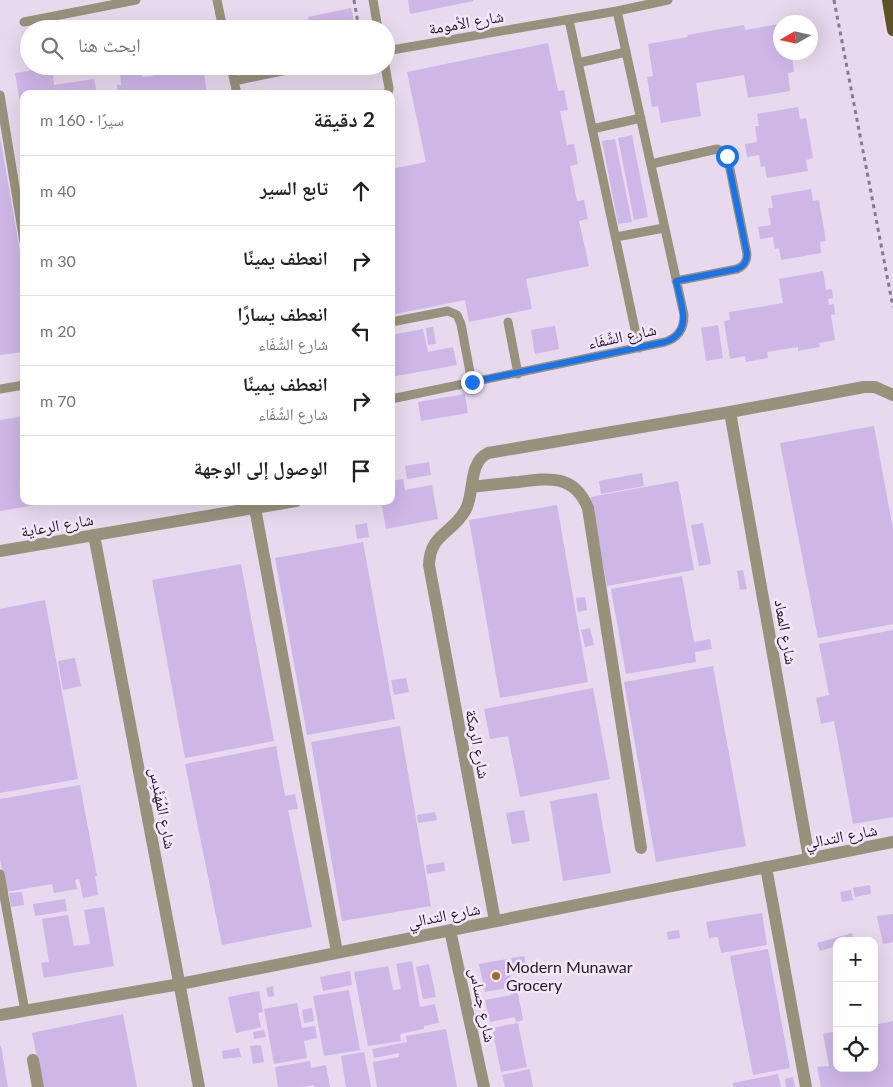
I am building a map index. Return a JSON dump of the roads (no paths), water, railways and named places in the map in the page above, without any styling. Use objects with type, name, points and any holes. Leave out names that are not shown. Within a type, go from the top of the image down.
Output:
[{"type":"main road","points":[[886,2],[893,30]]},
{"type":"street","name":"شارع الرمكة","points":[[495,921],[429,559],[436,540],[459,520],[470,498],[476,464],[483,455],[488,453],[864,387],[875,387],[893,395]]},
{"type":"street","name":"شارع المعاد","points":[[730,412],[809,858]]},
{"type":"street","points":[[472,486],[549,478],[568,484],[585,501],[588,508],[641,848]]},
{"type":"street","name":"شارع الرعاية","points":[[0,552],[273,505]]},
{"type":"street","points":[[255,508],[337,952]]},
{"type":"street","name":"شارع المُهَنْدِس","points":[[94,535],[199,1087]]},
{"type":"street","name":"شارع التدالي","points":[[0,1015],[180,984],[893,842]]},
{"type":"street","points":[[766,867],[806,1087]]},
{"type":"street","name":"شارع جساس","points":[[450,930],[484,1087]]},
{"type":"street","points":[[33,1060],[38,1087]]},
{"type":"lane","points":[[34,20],[136,0]]},
{"type":"lane","points":[[217,0],[221,20]]},
{"type":"lane","points":[[373,0],[376,20]]},
{"type":"lane","name":"شارع الأمومة","points":[[395,49],[569,20],[668,0]]},
{"type":"lane","name":"شارع الشِّفَاء","points":[[395,398],[639,348],[672,340],[682,329],[684,315],[617,11]]},
{"type":"lane","points":[[569,20],[639,348]]},
{"type":"lane","points":[[578,63],[626,52]]},
{"type":"lane","points":[[233,75],[236,90]]},
{"type":"lane","points":[[234,81],[263,75]]},
{"type":"lane","points":[[387,75],[389,90]]},
{"type":"lane","points":[[0,95],[20,218]]},
{"type":"lane","points":[[592,129],[640,118]]},
{"type":"lane","points":[[651,164],[717,149],[725,152],[728,159],[747,254],[746,262],[737,269],[676,281]]},
{"type":"lane","points":[[616,237],[664,228]]},
{"type":"lane","points":[[395,321],[448,312],[457,315],[461,324],[472,382]]},
{"type":"lane","points":[[508,322],[518,374]]},
{"type":"lane","points":[[0,389],[20,386]]},
{"type":"lane","points":[[0,874],[25,1011]]},
{"type":"place","name":"Modern Munawar Grocery","points":[[496,976]]}]
